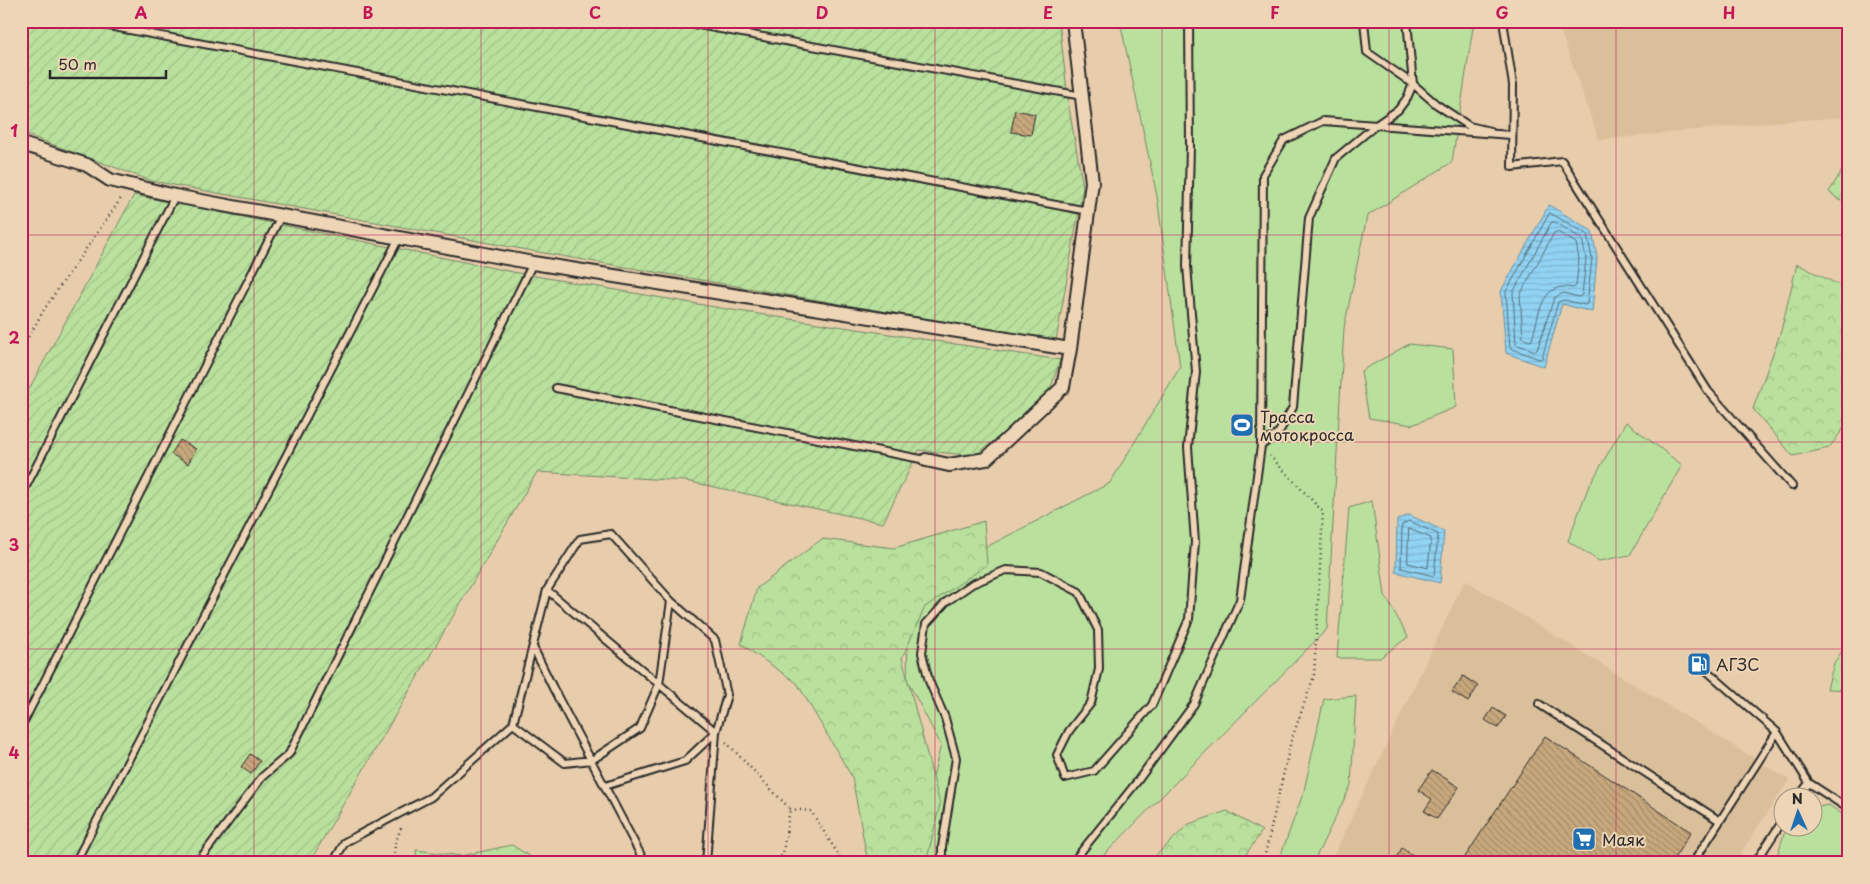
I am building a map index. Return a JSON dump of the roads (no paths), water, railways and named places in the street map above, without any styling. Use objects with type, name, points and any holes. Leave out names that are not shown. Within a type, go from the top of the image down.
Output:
[{"type":"street","points":[[926,460],[949,465],[986,459],[1063,386],[1070,349],[1092,182],[1073,21]]},
{"type":"street","points":[[22,144],[87,165],[110,180],[175,196],[533,263],[1070,349]]},
{"type":"lane","points":[[82,21],[1088,211]]},
{"type":"lane","points":[[677,21],[1082,96]]},
{"type":"lane","points":[[942,863],[942,846],[956,758],[944,718],[929,681],[922,653],[926,624],[946,602],[972,584],[1006,570],[1041,572],[1079,592],[1098,630],[1099,669],[1091,703],[1069,731],[1057,755],[1066,778],[1094,771],[1152,705],[1189,619],[1195,542],[1188,447],[1196,372],[1187,266],[1190,147],[1189,21]]},
{"type":"lane","points":[[1364,21],[1367,52],[1414,84],[1436,104],[1469,126],[1511,135]]},
{"type":"lane","points":[[1261,446],[1279,432],[1293,407],[1310,218],[1336,158],[1376,124],[1398,110],[1414,84],[1407,21]]},
{"type":"lane","points":[[1503,21],[1512,85],[1512,167],[1562,161],[1708,391],[1792,486]]},
{"type":"lane","points":[[1072,863],[1194,704],[1240,600],[1261,446],[1263,175],[1284,140],[1323,121],[1511,135]]},
{"type":"lane","points":[[21,496],[175,196]]},
{"type":"lane","points":[[21,728],[281,216]]},
{"type":"lane","points":[[75,863],[399,238]]},
{"type":"lane","points":[[197,863],[262,777],[289,754],[533,263]]},
{"type":"lane","points":[[556,388],[926,460]]},
{"type":"lane","points":[[333,863],[346,842],[431,797],[513,724],[548,590],[580,539],[611,534],[671,602],[716,640],[726,695],[716,732],[706,863]]},
{"type":"lane","points":[[548,590],[716,732]]},
{"type":"lane","points":[[513,724],[565,763],[592,760],[640,728],[659,684],[671,602]]},
{"type":"lane","points":[[533,647],[645,863]]},
{"type":"lane","points":[[1700,664],[1777,732],[1809,783],[1849,809]]},
{"type":"lane","points":[[1538,704],[1720,820]]},
{"type":"lane","points":[[605,786],[685,761],[716,732]]},
{"type":"lane","points":[[1693,863],[1777,732]]},
{"type":"lane","points":[[1755,863],[1773,836]]},
{"type":"water","points":[[1549,205],[1592,231],[1597,258],[1592,312],[1562,304],[1544,367],[1506,353],[1501,291]]},
{"type":"water","points":[[1409,515],[1444,531],[1440,583],[1396,572],[1397,520]]},
{"type":"place","name":"Трасса мотокросса","points":[[1242,425]]},
{"type":"place","name":"АГЗС","points":[[1699,664]]},
{"type":"place","name":"Маяк","points":[[1584,839]]}]
